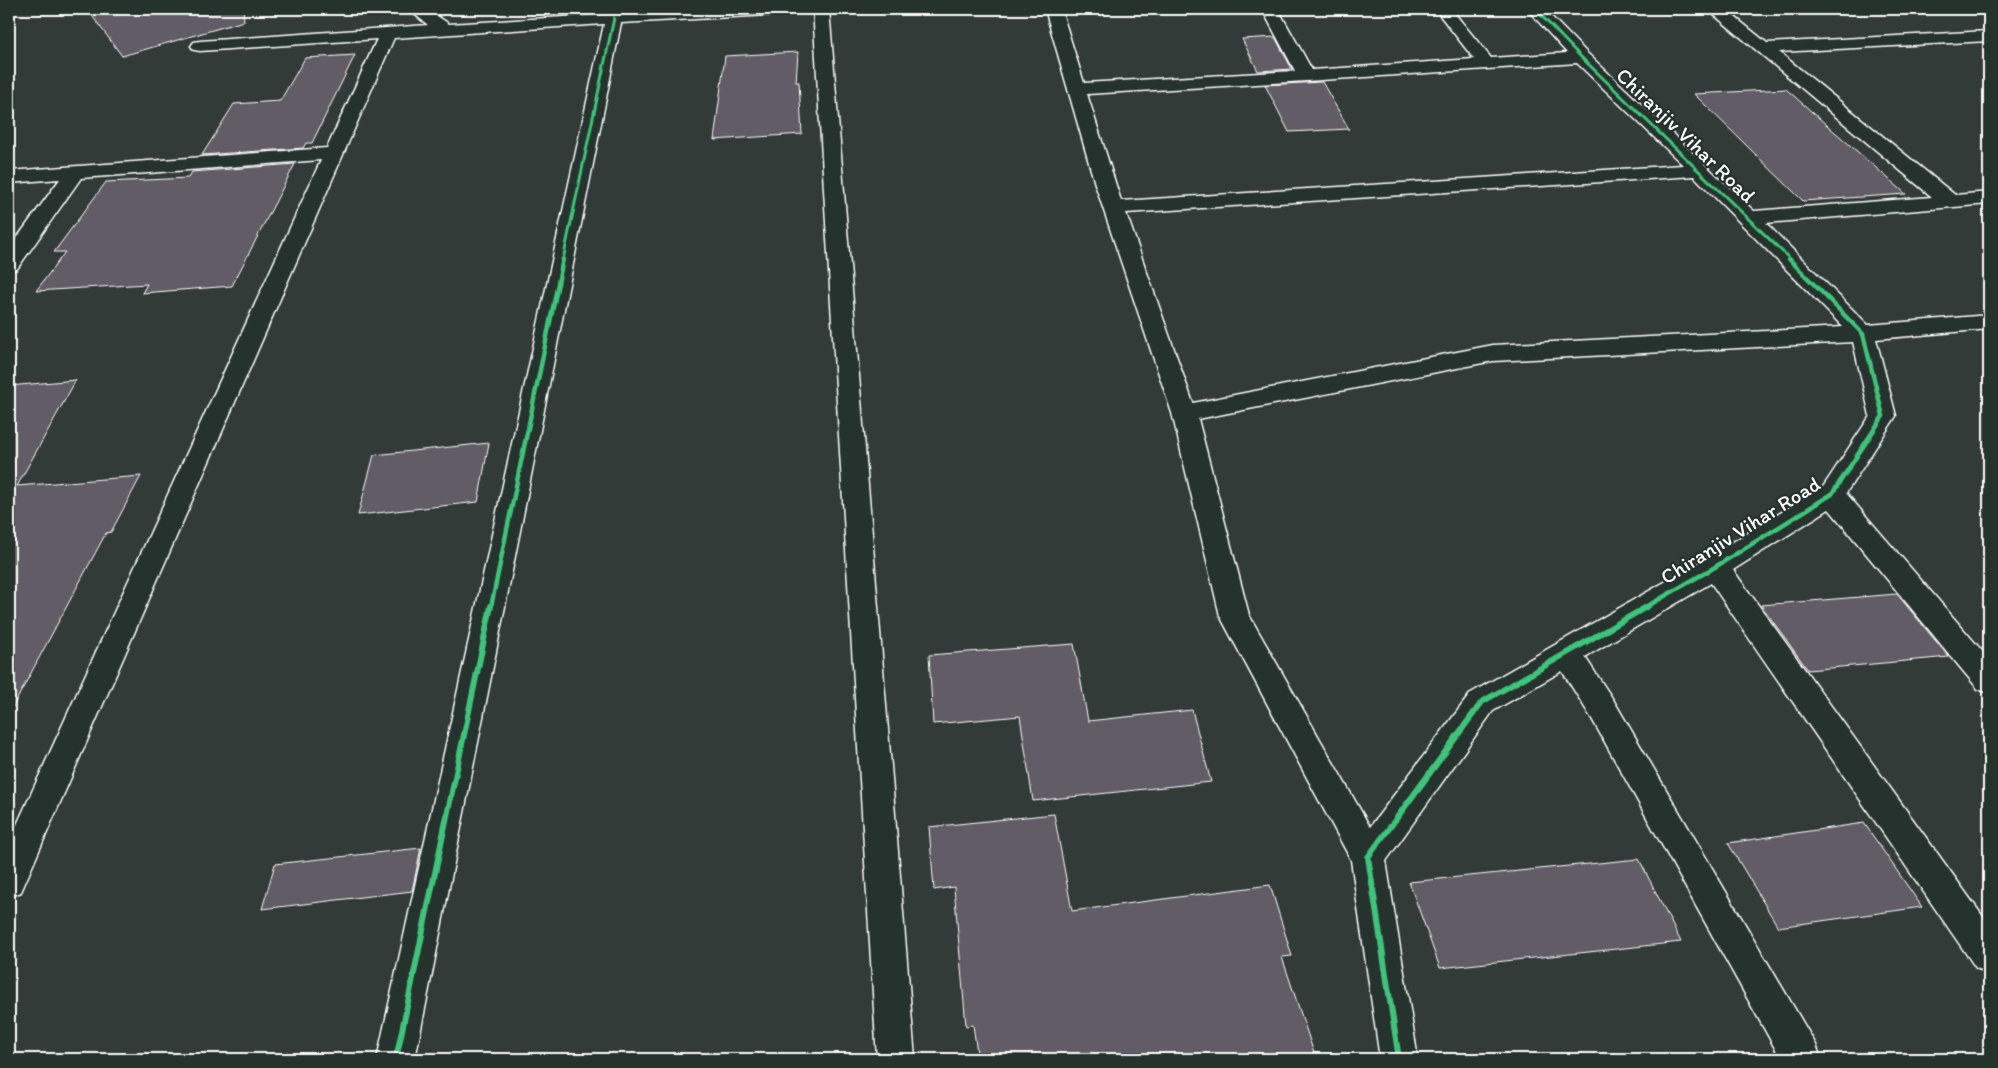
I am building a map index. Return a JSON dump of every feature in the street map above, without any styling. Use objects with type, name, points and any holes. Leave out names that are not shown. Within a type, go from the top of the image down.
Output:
[{"type":"street","points":[[416,9],[446,30]]},
{"type":"street","points":[[200,46],[614,18],[788,9]]},
{"type":"street","points":[[821,9],[896,1059]]},
{"type":"street","points":[[1053,9],[1114,208],[1184,413],[1235,616],[1368,857],[1399,1059]]},
{"type":"street","points":[[1270,9],[1306,76]]},
{"type":"street","points":[[1443,9],[1487,64]]},
{"type":"street","name":"Chiranjiv Vihar Road","points":[[1368,857],[1482,702],[1715,567],[1832,494],[1883,416],[1863,334],[1749,218],[1581,57],[1535,9]]},
{"type":"street","points":[[1716,9],[1950,200]]},
{"type":"street","points":[[396,1059],[614,18]]},
{"type":"street","points":[[9,880],[388,33]]},
{"type":"street","points":[[1765,48],[1989,36]]},
{"type":"street","points":[[1076,88],[1306,76],[1581,57]]},
{"type":"street","points":[[9,177],[334,153]]},
{"type":"street","points":[[1114,208],[1700,170]]},
{"type":"street","points":[[9,264],[75,172]]},
{"type":"street","points":[[1749,218],[1989,198]]},
{"type":"street","points":[[1184,413],[1493,353],[1863,334],[1989,322]]},
{"type":"street","points":[[1832,494],[1989,680]]},
{"type":"street","points":[[1715,567],[1989,955]]},
{"type":"street","points":[[1566,652],[1603,710],[1802,1059]]},
{"type":"building","points":[[87,9],[243,9],[244,21],[122,56]]},
{"type":"building","points":[[1275,37],[1292,69],[1258,71],[1242,39]]},
{"type":"building","points":[[798,52],[796,82],[799,82],[802,134],[714,140],[725,56]]},
{"type":"building","points":[[355,55],[312,143],[306,143],[303,148],[202,155],[234,104],[280,101],[305,58]]},
{"type":"building","points":[[1322,82],[1349,129],[1289,132],[1265,85]]},
{"type":"building","points":[[1786,89],[1906,194],[1803,201],[1694,94]]},
{"type":"building","points":[[295,164],[232,286],[142,293],[147,284],[36,291],[65,252],[54,252],[106,182],[188,178],[192,172]]},
{"type":"building","points":[[76,380],[17,486],[141,476],[111,532],[106,533],[9,714],[9,386]]},
{"type":"building","points":[[489,443],[478,502],[358,515],[374,455]]},
{"type":"building","points":[[1897,594],[1949,657],[1808,670],[1761,605]]},
{"type":"building","points":[[1074,644],[1088,721],[1192,710],[1211,782],[1033,801],[1020,716],[933,724],[929,655]]},
{"type":"building","points":[[1054,814],[1072,911],[1270,885],[1292,956],[1282,957],[1316,1059],[978,1059],[973,1025],[966,1026],[954,887],[934,890],[929,827]]},
{"type":"building","points":[[1864,823],[1922,907],[1778,927],[1728,843]]},
{"type":"building","points":[[421,848],[412,891],[262,909],[275,864]]},
{"type":"building","points":[[1639,859],[1681,942],[1440,968],[1409,882]]},
{"type":"cycle path","points":[[1399,1059],[1368,857],[1482,702],[1715,567],[1832,494],[1883,416],[1863,334],[1749,218],[1581,57],[1535,9]]},
{"type":"cycle path","points":[[396,1059],[614,18]]}]
